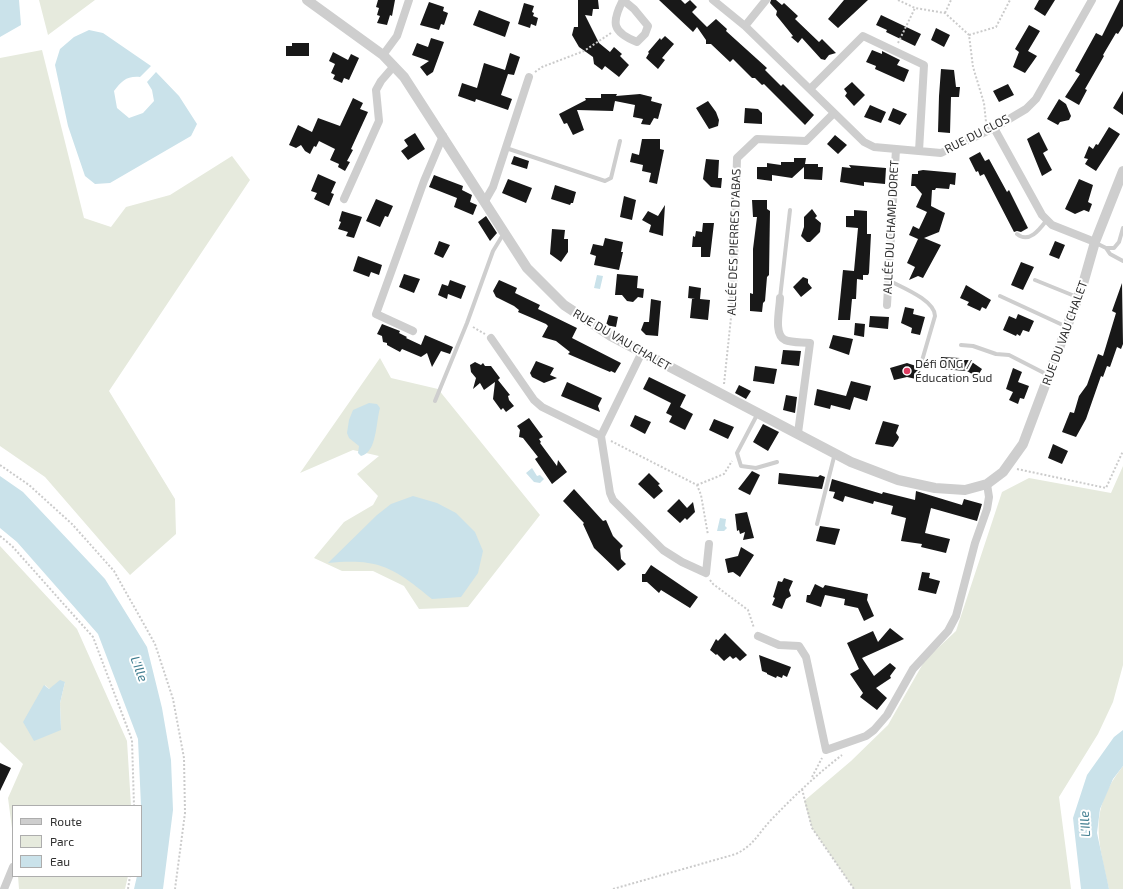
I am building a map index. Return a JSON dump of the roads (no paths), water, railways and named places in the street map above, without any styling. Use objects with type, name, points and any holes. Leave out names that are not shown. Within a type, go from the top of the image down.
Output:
[{"type":"street","name":"RUE DU VAU CHALET","points":[[307,0],[383,55],[404,77],[527,268],[564,305],[606,333],[863,467],[884,476],[927,486],[965,490],[987,484],[999,476],[1008,467],[1029,431],[1078,298],[1095,242],[1123,171]]},
{"type":"street","points":[[383,55],[397,36],[409,0]]},
{"type":"street","points":[[623,0],[634,8],[648,26],[645,34],[637,42],[625,37],[617,30],[614,22],[616,12],[623,0]]},
{"type":"street","name":"RUE DU CLOS","points":[[713,0],[745,26],[864,142],[874,147],[940,153],[994,128],[1034,102],[1092,0]]},
{"type":"street","points":[[745,26],[766,0]]},
{"type":"street","points":[[810,90],[863,36],[924,64],[919,151]]},
{"type":"street","points":[[344,199],[379,121],[376,90],[394,66]]},
{"type":"street","points":[[485,201],[493,187],[530,77]]},
{"type":"street","name":"ALLÉE DES PIERRES D'ABAS","points":[[733,301],[737,158],[757,139],[806,142],[834,113]]},
{"type":"street","points":[[994,128],[1046,221],[1052,225],[1095,242]]},
{"type":"street","points":[[413,331],[376,314],[424,181],[443,136]]},
{"type":"street","name":"ALLÉE DU CHAMP DORET","points":[[887,305],[896,149]]},
{"type":"street","points":[[780,298],[778,331],[781,337],[786,341],[810,343],[798,433]]},
{"type":"street","points":[[491,338],[534,400],[542,407],[601,436]]},
{"type":"street","points":[[642,352],[601,436],[608,487],[613,500],[663,550],[682,562],[706,573],[709,544]]},
{"type":"street","points":[[758,636],[779,644],[799,646],[806,657],[826,750],[866,736],[887,715],[913,669],[948,631],[956,616],[975,543],[987,509],[987,484]]},
{"type":"street","points":[[4,889],[12,869]]},
{"type":"lane","points":[[506,148],[605,181],[611,178],[620,142]]},
{"type":"lane","points":[[780,298],[790,210]]},
{"type":"lane","points":[[1017,234],[1026,238],[1038,231],[1046,221]]},
{"type":"lane","points":[[1106,248],[1114,248],[1119,242],[1123,228]]},
{"type":"lane","points":[[435,401],[467,324],[493,251],[505,233]]},
{"type":"lane","points":[[1095,242],[1106,248],[1110,254],[1123,261]]},
{"type":"lane","points":[[888,280],[924,300],[934,309],[935,316],[921,364]]},
{"type":"lane","points":[[1035,280],[1078,298]]},
{"type":"lane","points":[[1000,296],[1067,327]]},
{"type":"lane","points":[[961,345],[973,346],[996,354],[1009,355],[1050,376]]},
{"type":"lane","points":[[758,412],[737,453],[741,466],[756,468],[777,462]]},
{"type":"lane","points":[[817,524],[835,452]]},
{"type":"water","points":[[0,0],[19,0],[21,25],[0,37]]},
{"type":"water","points":[[89,30],[103,33],[151,66],[140,77],[128,78],[117,87],[114,91],[117,108],[129,118],[143,113],[154,101],[152,90],[147,82],[156,72],[179,96],[197,124],[191,136],[110,183],[95,184],[85,176],[68,126],[55,65],[60,49],[74,37]]},
{"type":"water","points":[[597,275],[603,276],[600,289],[594,288]]},
{"type":"water","points":[[369,403],[377,404],[380,408],[373,443],[366,454],[361,456],[358,453],[359,446],[349,438],[347,433],[349,420],[353,410]]},
{"type":"water","points":[[532,468],[537,476],[540,475],[544,479],[540,483],[534,482],[526,473]]},
{"type":"water","name":"L'Ille","points":[[0,476],[23,492],[105,579],[147,647],[162,708],[171,760],[173,810],[163,889],[134,889],[137,877],[142,877],[142,805],[138,739],[98,634],[17,542],[0,528]]},
{"type":"water","points":[[413,496],[437,503],[456,513],[475,532],[483,551],[478,573],[461,597],[432,599],[402,576],[377,565],[358,562],[328,563],[377,515],[391,504]]},
{"type":"water","points":[[720,518],[726,519],[725,526],[727,528],[724,531],[717,531]]},
{"type":"water","points":[[60,680],[65,682],[60,703],[61,730],[34,741],[23,722],[44,685],[49,689]]},
{"type":"water","name":"L'Ille","points":[[1123,730],[1123,766],[1113,779],[1100,809],[1097,833],[1109,889],[1081,889],[1073,818],[1087,775],[1114,737]]},
{"type":"place","name":"Défi ONG / Éducation Sud","points":[[907,371]]}]
